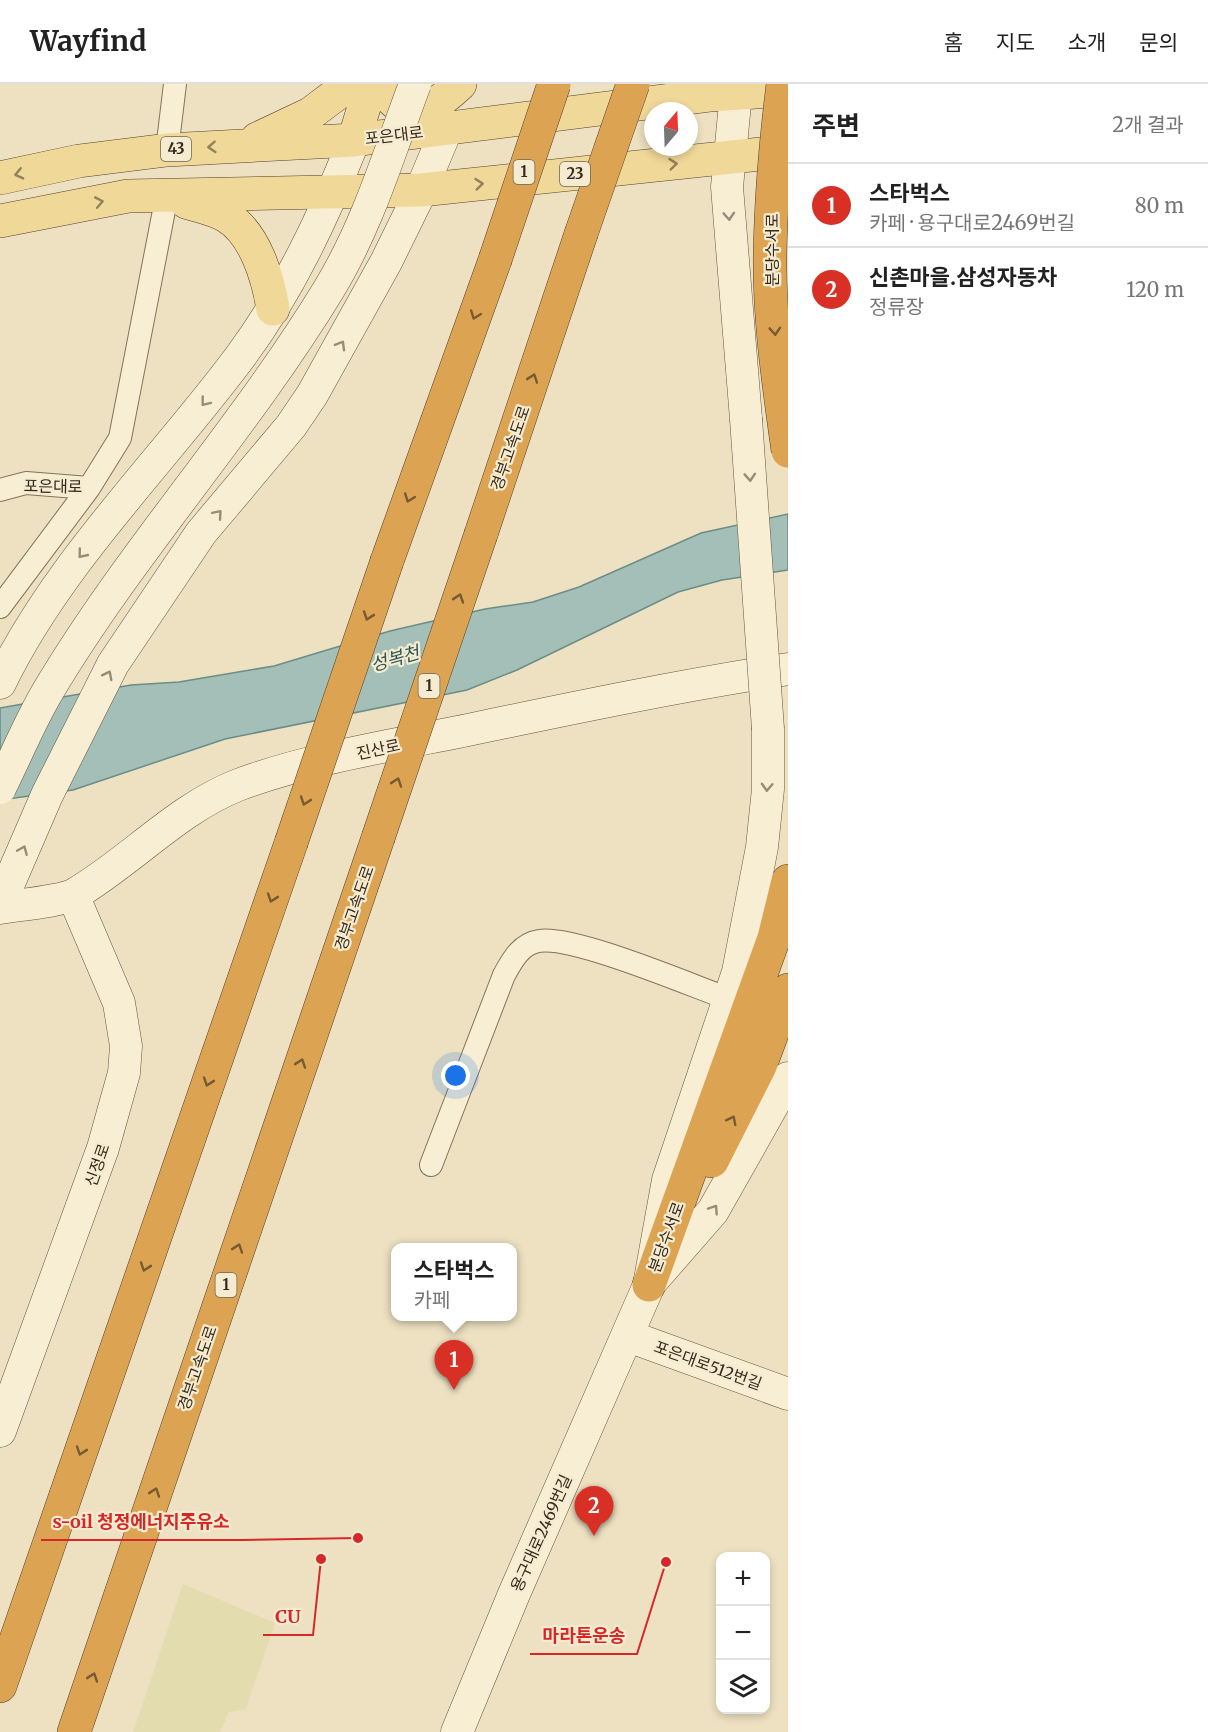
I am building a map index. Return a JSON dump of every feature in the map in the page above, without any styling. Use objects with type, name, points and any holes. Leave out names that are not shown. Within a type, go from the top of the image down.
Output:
[{"type":"highway","name":"1","points":[[0,1686],[387,561],[495,260],[554,84]]},
{"type":"highway","name":"경부고속도로","points":[[74,1732],[633,84]]},
{"type":"highway","name":"분당수서로","points":[[783,84],[775,148],[770,256],[778,375],[788,451]]},
{"type":"highway","name":"분당수서로","points":[[649,1285],[774,938],[788,881]]},
{"type":"highway","name":"분당수서로","points":[[649,1285],[760,1066],[788,990]]},
{"type":"main road","points":[[271,193],[257,144],[310,114],[351,84]]},
{"type":"main road","points":[[354,140],[371,84]]},
{"type":"main road","points":[[385,84],[392,99],[401,106],[413,110],[428,108],[462,84]]},
{"type":"main road","points":[[447,128],[462,84]]},
{"type":"main road","name":"포은대로","points":[[0,178],[79,161],[167,150],[354,140],[736,93],[788,90]]},
{"type":"main road","name":"23","points":[[333,192],[421,190],[788,151]]},
{"type":"main road","points":[[0,221],[128,196],[333,192]]},
{"type":"main road","points":[[167,195],[226,216],[237,226],[258,255],[268,278],[273,309]]},
{"type":"street","points":[[167,150],[175,84]]},
{"type":"street","points":[[0,788],[47,692],[105,603],[274,375],[330,288],[356,241],[415,84]]},
{"type":"street","points":[[649,1285],[668,1180],[738,972],[762,847],[768,789],[768,729],[727,187],[736,93]]},
{"type":"street","points":[[0,904],[47,795],[113,664],[201,533],[284,434],[312,395],[386,262],[421,190],[447,128]]},
{"type":"street","points":[[0,683],[12,658],[59,583],[241,356],[273,309],[333,192],[354,140]]},
{"type":"street","name":"포은대로","points":[[0,490],[26,483],[89,488],[120,438],[167,195]]},
{"type":"street","points":[[738,332],[769,270],[788,269]]},
{"type":"street","points":[[0,607],[89,488]]},
{"type":"street","name":"진산로","points":[[0,909],[73,895],[201,803],[237,786],[381,748],[721,679],[788,669]]},
{"type":"street","name":"신정로","points":[[0,1431],[103,1148],[124,1073],[126,1046],[119,1003],[73,895]]},
{"type":"street","points":[[431,1165],[504,975],[514,957],[526,945],[539,941],[575,945],[729,999]]},
{"type":"street","points":[[649,1285],[713,1211],[788,1078]]},
{"type":"street","name":"용구대로2469번길","points":[[457,1732],[514,1594],[649,1285]]},
{"type":"street","name":"포은대로512번길","points":[[628,1336],[788,1394]]},
{"type":"shaded area","points":[[183,1584],[275,1623],[246,1709],[229,1712],[220,1732],[133,1732]]},
{"type":"water","name":"성복천","points":[[788,514],[788,570],[722,580],[678,592],[517,670],[467,690],[225,739],[73,790],[0,800],[0,708],[131,685],[179,682],[274,666],[390,631],[485,609],[533,602],[579,587],[701,533]]},
{"type":"place","name":"스타벅스","points":[[454,1390]]},
{"type":"place","name":"신촌마을.삼성자동차","points":[[594,1536]]},
{"type":"place","name":"s-oil 청정에너지주유소","points":[[358,1538]]},
{"type":"place","name":"CU","points":[[321,1559]]},
{"type":"place","name":"마라톤운송","points":[[666,1562]]}]
